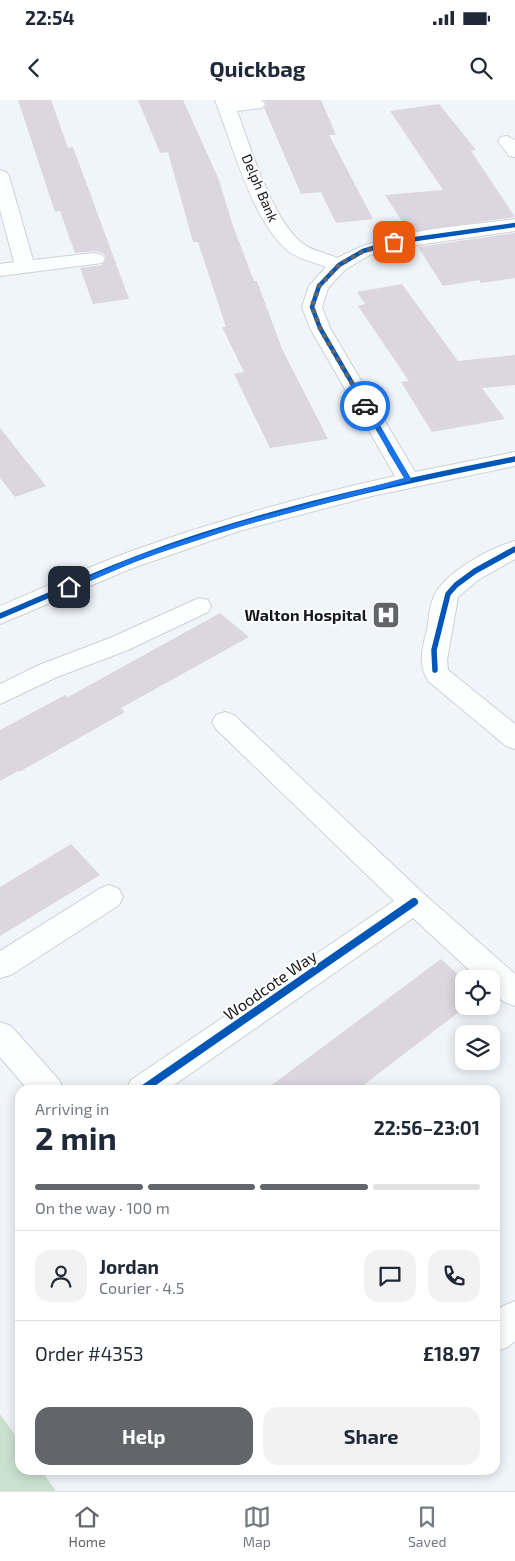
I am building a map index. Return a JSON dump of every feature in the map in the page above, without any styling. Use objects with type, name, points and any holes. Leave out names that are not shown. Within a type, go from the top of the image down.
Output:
[{"type":"street","name":"Delph Bank","points":[[256,104],[225,103],[267,210],[282,236],[296,248],[339,265]]},
{"type":"street","points":[[0,176],[25,267]]},
{"type":"street","points":[[408,479],[320,328],[312,306],[319,286],[339,265],[363,251],[394,242],[515,225]]},
{"type":"street","points":[[0,270],[95,258]]},
{"type":"street","points":[[0,616],[138,557],[239,524],[408,479],[515,459]]},
{"type":"street","points":[[515,549],[475,571],[456,585],[448,594],[434,650],[434,662],[437,676],[515,739]]},
{"type":"street","points":[[0,695],[48,671],[119,644],[199,606]]},
{"type":"street","points":[[225,722],[414,902],[515,994]]},
{"type":"street","points":[[0,966],[109,897]]},
{"type":"street","name":"Woodcote Way","points":[[149,1085],[414,902]]},
{"type":"street","points":[[0,1035],[44,1085]]},
{"type":"street","points":[[500,1331],[515,1318]]},
{"type":"green space","points":[[0,1414],[15,1435],[15,1475],[45,1475],[56,1491],[0,1491]]},
{"type":"building","points":[[18,100],[51,100],[68,148],[73,147],[129,299],[93,304],[80,268],[102,265],[106,258],[103,253],[96,251],[75,253],[60,211],[55,212]]},
{"type":"building","points":[[138,100],[183,100],[219,180],[232,223],[254,281],[257,281],[282,349],[328,439],[270,448],[234,374],[244,372],[222,327],[226,327],[198,242],[193,242],[168,152],[160,153]]},
{"type":"building","points":[[264,100],[321,100],[336,135],[329,135],[373,219],[336,223],[321,192],[301,194],[264,108],[267,104]]},
{"type":"building","points":[[439,104],[476,150],[471,151],[515,217],[409,232],[385,195],[443,190],[390,111]]},
{"type":"building","points":[[515,233],[515,278],[481,283],[479,280],[443,286],[418,247]]},
{"type":"building","points":[[402,284],[458,361],[515,355],[515,385],[482,388],[505,419],[432,432],[401,382],[409,381],[358,306],[365,304],[357,292]]},
{"type":"building","points":[[0,428],[46,486],[15,497],[0,478]]},
{"type":"building","points":[[220,613],[249,637],[121,708],[125,712],[0,781],[0,730],[65,695],[68,697]]},
{"type":"building","points":[[71,844],[100,875],[0,936],[0,887]]},
{"type":"building","points":[[441,959],[455,972],[455,1015],[364,1085],[272,1085]]},
{"type":"cycle path","points":[[408,479],[320,328],[312,307],[319,286],[339,265],[363,251],[394,242],[515,225]]},
{"type":"cycle path","points":[[0,616],[121,564],[231,526],[325,500],[515,459]]},
{"type":"cycle path","points":[[435,670],[434,650],[448,594],[456,585],[475,571],[515,549]]},
{"type":"cycle path","points":[[149,1085],[414,902]]},
{"type":"way so far","points":[[365,406],[320,328],[312,306],[319,286],[339,265],[363,251],[394,242]]},
{"type":"place","name":"Walton Hospital","points":[[386,615]]},
{"type":"route","points":[[69,587],[138,557],[239,524],[408,479],[365,406]]}]
